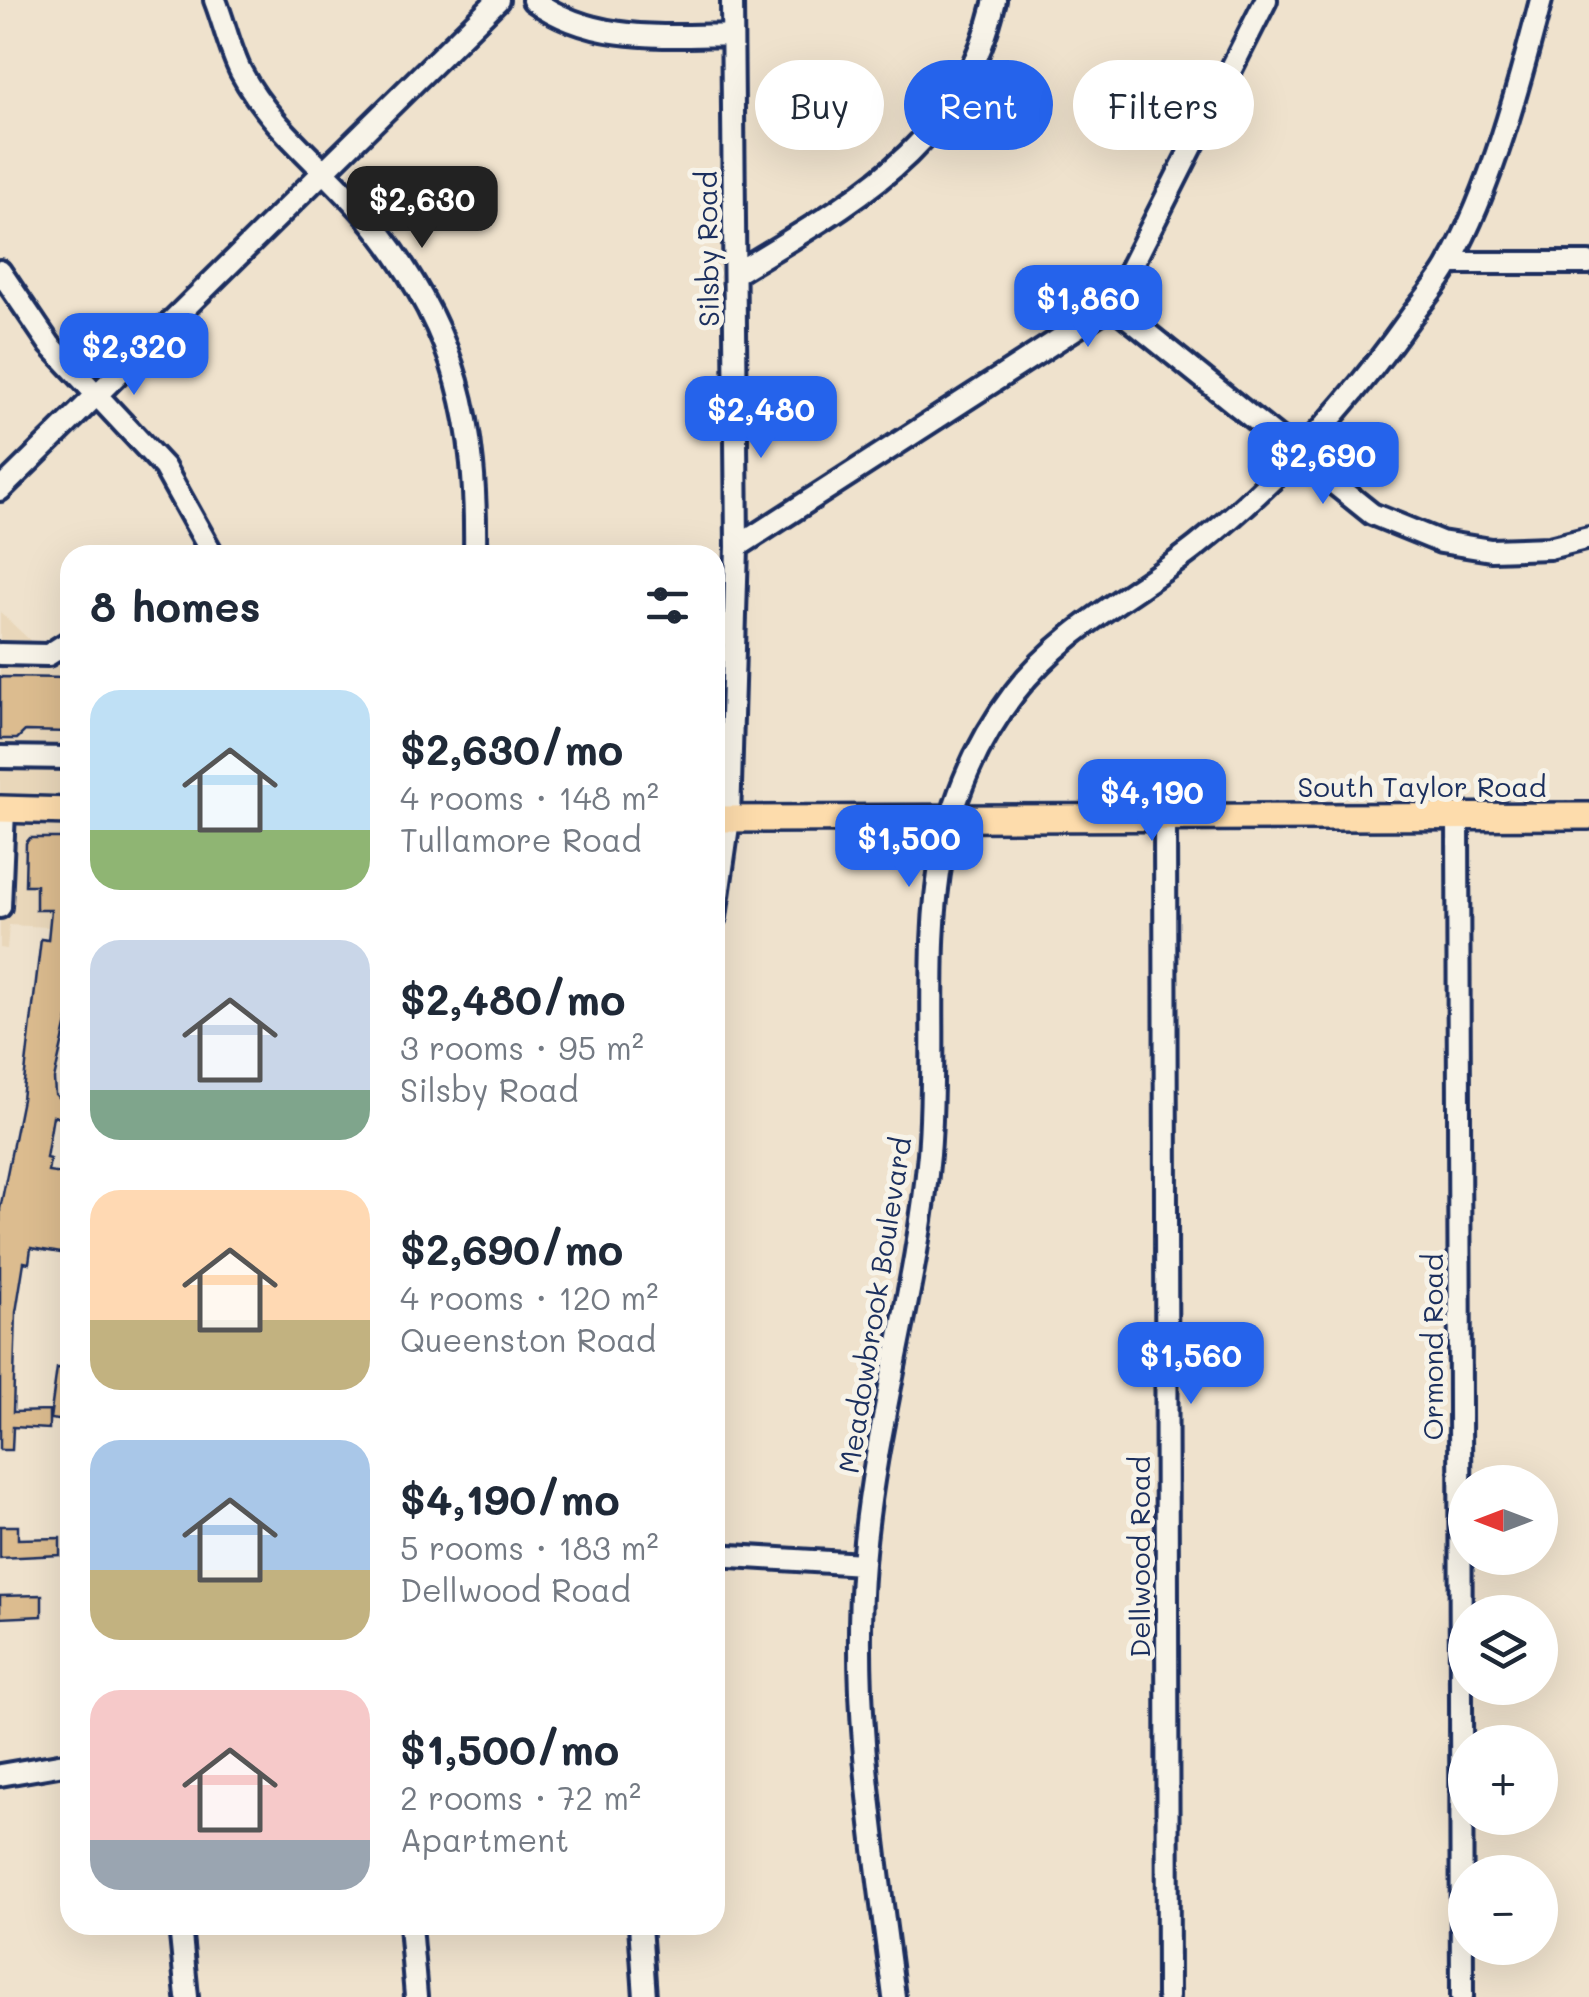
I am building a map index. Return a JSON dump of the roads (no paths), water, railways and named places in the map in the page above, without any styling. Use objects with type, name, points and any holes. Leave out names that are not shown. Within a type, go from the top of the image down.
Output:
[{"type":"main road","points":[[2,810],[60,810]]},
{"type":"main road","name":"South Taylor Road","points":[[725,819],[1589,816]]},
{"type":"street","points":[[215,0],[241,71],[266,108],[374,226],[422,294],[450,353],[468,416],[476,497],[475,545]]},
{"type":"street","points":[[0,490],[498,0]]},
{"type":"street","points":[[532,0],[568,20],[611,34],[732,35]]},
{"type":"street","name":"Silsby Road","points":[[725,761],[736,547],[732,0]]},
{"type":"street","points":[[736,273],[852,202],[904,163],[968,80],[995,0]]},
{"type":"street","points":[[736,547],[1112,305],[1266,0]]},
{"type":"street","name":"Meadowbrook Boulevard","points":[[894,1997],[865,1759],[863,1564],[880,1434],[914,1257],[929,1152],[932,915],[948,818],[994,724],[1050,654],[1091,616],[1195,548],[1300,456],[1349,401],[1450,263],[1520,84],[1541,0]]},
{"type":"street","points":[[1450,263],[1589,264]]},
{"type":"street","points":[[0,271],[50,345],[164,466],[207,545]]},
{"type":"street","points":[[1112,305],[1372,514],[1442,542],[1520,550],[1589,538]]},
{"type":"street","points":[[0,654],[48,655],[60,648]]},
{"type":"street","points":[[0,757],[60,758]]},
{"type":"street","points":[[0,907],[2,810]]},
{"type":"street","name":"Dellwood Road","points":[[1165,816],[1168,1997]]},
{"type":"street","name":"Ormond Road","points":[[1458,816],[1462,1997]]},
{"type":"street","points":[[725,1556],[863,1564]]},
{"type":"street","points":[[0,1776],[60,1765]]},
{"type":"street","points":[[181,1935],[187,1997]]},
{"type":"street","points":[[411,1935],[416,1997]]},
{"type":"street","points":[[641,1935],[645,1997]]}]
